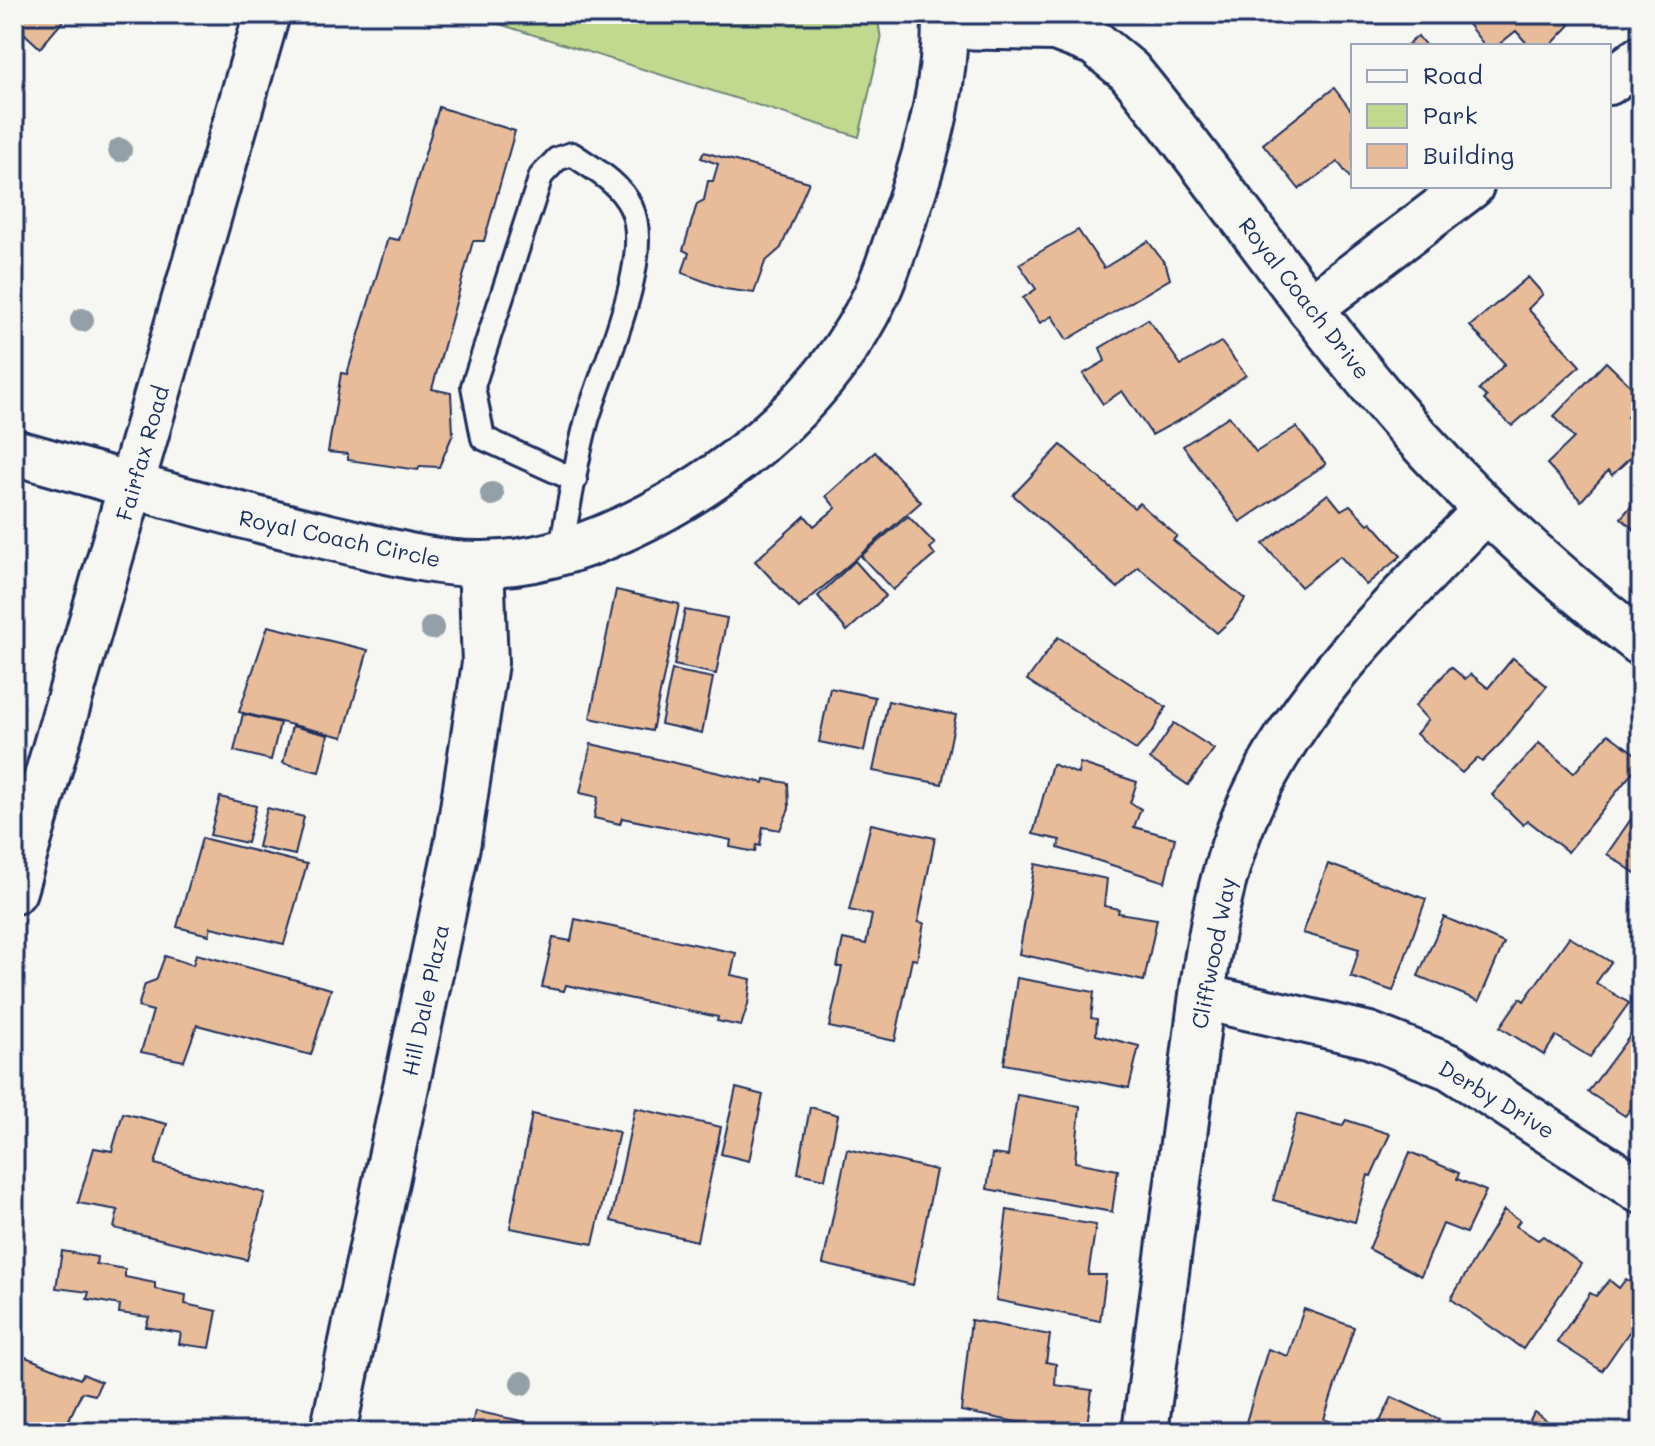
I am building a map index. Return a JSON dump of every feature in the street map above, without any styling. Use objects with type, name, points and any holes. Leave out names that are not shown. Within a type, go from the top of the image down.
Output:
[{"type":"street","name":"Fairfax Road","points":[[14,891],[267,14]]},
{"type":"street","name":"Royal Coach Circle","points":[[14,452],[225,513],[427,560],[481,564],[560,553],[625,529],[687,496],[739,460],[791,414],[834,365],[876,297],[915,187],[940,99],[945,20]]},
{"type":"street","name":"Royal Coach Drive","points":[[945,20],[1055,28],[1095,43],[1129,71],[1386,403],[1485,511],[1579,595],[1641,643]]},
{"type":"street","points":[[1611,80],[1641,58]]},
{"type":"street","points":[[1310,308],[1468,188]]},
{"type":"street","name":"Cliffwood Way","points":[[1145,1432],[1202,997],[1221,894],[1249,808],[1290,736],[1344,658],[1485,511]]},
{"type":"street","name":"Hill Dale Plaza","points":[[333,1432],[458,841],[485,663],[481,564]]},
{"type":"street","name":"Derby Drive","points":[[1202,997],[1369,1035],[1450,1067],[1641,1191]]},
{"type":"lane","points":[[560,553],[587,422],[626,305],[637,250],[633,209],[619,187],[572,154],[557,159],[541,176],[473,386],[483,438],[575,480]]},
{"type":"green space","points":[[467,14],[877,14],[881,40],[859,137]]},
{"type":"building","points":[[14,14],[69,14],[40,48],[14,24]]},
{"type":"building","points":[[1460,14],[1561,14],[1570,25],[1552,44],[1527,44],[1516,31],[1500,44],[1483,44]]},
{"type":"building","points":[[1418,36],[1424,44],[1408,44]]},
{"type":"building","points":[[1334,88],[1351,110],[1351,179],[1338,162],[1299,189],[1263,144]]},
{"type":"building","points":[[439,107],[515,131],[484,241],[473,241],[432,389],[451,393],[453,434],[439,467],[420,466],[418,470],[348,460],[348,454],[328,452],[341,373],[347,374],[388,238],[399,240]]},
{"type":"building","points":[[704,152],[809,182],[781,248],[765,262],[754,293],[725,289],[682,273],[689,253],[683,250],[697,204],[704,200],[708,181],[713,181],[718,164],[701,158]]},
{"type":"building","points":[[1641,176],[1641,196],[1631,186]]},
{"type":"building","points":[[1078,230],[1104,268],[1148,241],[1166,265],[1170,279],[1067,340],[1052,316],[1040,323],[1023,298],[1036,289],[1019,264]]},
{"type":"building","points":[[1528,277],[1543,294],[1528,309],[1580,366],[1512,426],[1484,400],[1487,397],[1479,390],[1505,364],[1470,326]]},
{"type":"building","points":[[1148,319],[1181,365],[1221,342],[1246,375],[1187,416],[1152,435],[1122,391],[1103,404],[1083,374],[1105,361],[1100,348]]},
{"type":"building","points":[[1606,362],[1641,396],[1641,402],[1627,417],[1641,432],[1641,444],[1612,475],[1608,471],[1581,501],[1547,464],[1574,438],[1554,416]]},
{"type":"building","points":[[1229,416],[1256,452],[1296,427],[1326,464],[1240,522],[1183,446]]},
{"type":"building","points":[[1061,445],[1134,508],[1139,503],[1177,536],[1173,540],[1245,599],[1233,618],[1217,633],[1138,567],[1118,588],[1013,495]]},
{"type":"building","points":[[875,452],[921,502],[799,608],[755,561],[805,516],[814,526],[836,508],[826,496]]},
{"type":"building","points":[[1328,494],[1341,510],[1350,505],[1368,524],[1371,522],[1401,556],[1366,585],[1340,556],[1301,587],[1263,544]]},
{"type":"building","points":[[1641,494],[1641,536],[1621,518]]},
{"type":"building","points":[[908,516],[935,544],[930,548],[935,555],[893,590],[861,556]]},
{"type":"building","points":[[855,561],[886,596],[847,631],[818,596]]},
{"type":"building","points":[[616,590],[679,604],[652,731],[590,718]]},
{"type":"building","points":[[685,610],[727,618],[716,674],[674,665]]},
{"type":"building","points":[[268,626],[368,650],[343,737],[239,712]]},
{"type":"building","points":[[1058,637],[1166,707],[1153,731],[1136,750],[1027,680]]},
{"type":"building","points":[[1513,658],[1547,686],[1502,742],[1482,762],[1477,758],[1462,773],[1416,734],[1428,720],[1415,706],[1451,667],[1465,679],[1471,674],[1488,688]]},
{"type":"building","points":[[672,670],[713,678],[702,733],[661,724]]},
{"type":"building","points":[[830,688],[875,697],[864,751],[819,742]]},
{"type":"building","points":[[888,701],[956,715],[942,784],[873,771]]},
{"type":"building","points":[[243,714],[280,723],[271,760],[234,751]]},
{"type":"building","points":[[1174,723],[1214,749],[1188,785],[1150,759]]},
{"type":"building","points":[[292,726],[328,735],[319,772],[283,763]]},
{"type":"building","points":[[1608,734],[1641,758],[1641,762],[1568,852],[1527,820],[1523,825],[1492,795],[1539,743],[1574,773]]},
{"type":"building","points":[[591,744],[764,783],[765,779],[788,783],[789,809],[780,830],[763,827],[760,846],[756,845],[755,852],[730,847],[731,840],[622,818],[620,824],[594,818],[598,797],[580,793]]},
{"type":"building","points":[[1080,763],[1137,782],[1130,803],[1141,809],[1134,827],[1175,838],[1165,882],[1058,848],[1060,840],[1033,834],[1052,764],[1078,774]]},
{"type":"building","points":[[220,797],[256,806],[247,843],[210,835]]},
{"type":"building","points":[[1641,806],[1641,877],[1607,854]]},
{"type":"building","points":[[267,808],[304,817],[295,855],[258,847]]},
{"type":"building","points":[[871,824],[935,838],[918,922],[924,923],[917,960],[912,959],[895,1041],[829,1027],[842,967],[837,967],[843,939],[866,944],[872,915],[849,910]]},
{"type":"building","points":[[202,838],[307,864],[284,944],[211,927],[209,935],[177,927]]},
{"type":"building","points":[[1035,864],[1107,879],[1104,906],[1119,909],[1118,913],[1157,919],[1144,981],[1019,954]]},
{"type":"building","points":[[1328,864],[1426,899],[1393,991],[1351,977],[1359,949],[1303,933]]},
{"type":"building","points":[[1444,917],[1504,943],[1479,1001],[1418,976]]},
{"type":"building","points":[[575,919],[736,953],[731,975],[751,979],[741,1026],[717,1021],[718,1017],[566,985],[564,991],[542,987],[553,938],[571,941]]},
{"type":"building","points":[[1569,937],[1611,962],[1596,983],[1629,1003],[1590,1057],[1556,1036],[1544,1055],[1500,1027],[1520,998],[1524,1001]]},
{"type":"building","points":[[196,954],[331,989],[311,1055],[197,1025],[184,1061],[141,1052],[153,1011],[138,1007],[145,984],[156,980],[165,956],[193,965]]},
{"type":"building","points":[[1017,978],[1094,992],[1091,1018],[1097,1019],[1096,1035],[1139,1046],[1129,1088],[1004,1064]]},
{"type":"building","points":[[1641,1021],[1641,1095],[1625,1116],[1588,1092]]},
{"type":"building","points":[[736,1088],[763,1095],[749,1161],[721,1154]]},
{"type":"building","points":[[1017,1095],[1080,1106],[1075,1162],[1118,1170],[1112,1212],[987,1189],[992,1154],[1008,1156]]},
{"type":"building","points":[[810,1107],[838,1115],[825,1179],[798,1173]]},
{"type":"building","points":[[635,1108],[721,1127],[697,1241],[611,1221]]},
{"type":"building","points":[[123,1113],[167,1124],[155,1164],[265,1193],[247,1260],[114,1228],[118,1210],[78,1203],[94,1148],[112,1151]]},
{"type":"building","points":[[532,1114],[619,1132],[593,1244],[510,1228]]},
{"type":"building","points":[[1297,1114],[1342,1126],[1346,1120],[1390,1134],[1371,1176],[1368,1175],[1355,1222],[1273,1200]]},
{"type":"building","points":[[847,1149],[936,1170],[913,1285],[823,1264]]},
{"type":"building","points":[[1410,1152],[1459,1173],[1457,1179],[1486,1191],[1466,1233],[1443,1224],[1421,1276],[1369,1249]]},
{"type":"building","points":[[1007,1210],[1096,1225],[1088,1275],[1106,1275],[1100,1321],[996,1300]]},
{"type":"building","points":[[1504,1210],[1520,1220],[1516,1226],[1538,1240],[1543,1236],[1581,1264],[1523,1349],[1451,1299]]},
{"type":"building","points":[[62,1251],[97,1257],[96,1264],[125,1269],[125,1277],[155,1283],[155,1289],[186,1295],[185,1304],[217,1311],[210,1348],[179,1344],[181,1333],[146,1327],[149,1317],[119,1313],[120,1305],[87,1299],[89,1292],[56,1288]]},
{"type":"building","points":[[1626,1279],[1641,1289],[1637,1301],[1641,1303],[1641,1339],[1629,1332],[1602,1371],[1557,1342],[1590,1293],[1596,1296],[1609,1280],[1619,1288]]},
{"type":"building","points":[[1304,1309],[1354,1327],[1324,1419],[1346,1428],[1345,1432],[1243,1432],[1268,1349],[1288,1356]]},
{"type":"building","points":[[971,1320],[1050,1335],[1046,1362],[1056,1364],[1055,1385],[1092,1390],[1086,1432],[1068,1432],[961,1411]]},
{"type":"building","points":[[18,1354],[80,1379],[83,1374],[101,1382],[95,1395],[82,1392],[63,1432],[14,1432],[14,1363]]},
{"type":"building","points":[[1392,1397],[1439,1419],[1433,1432],[1375,1432]]},
{"type":"building","points":[[475,1411],[559,1429],[559,1432],[470,1432]]},
{"type":"building","points":[[1534,1412],[1555,1426],[1551,1432],[1509,1432],[1514,1425],[1525,1430]]}]
